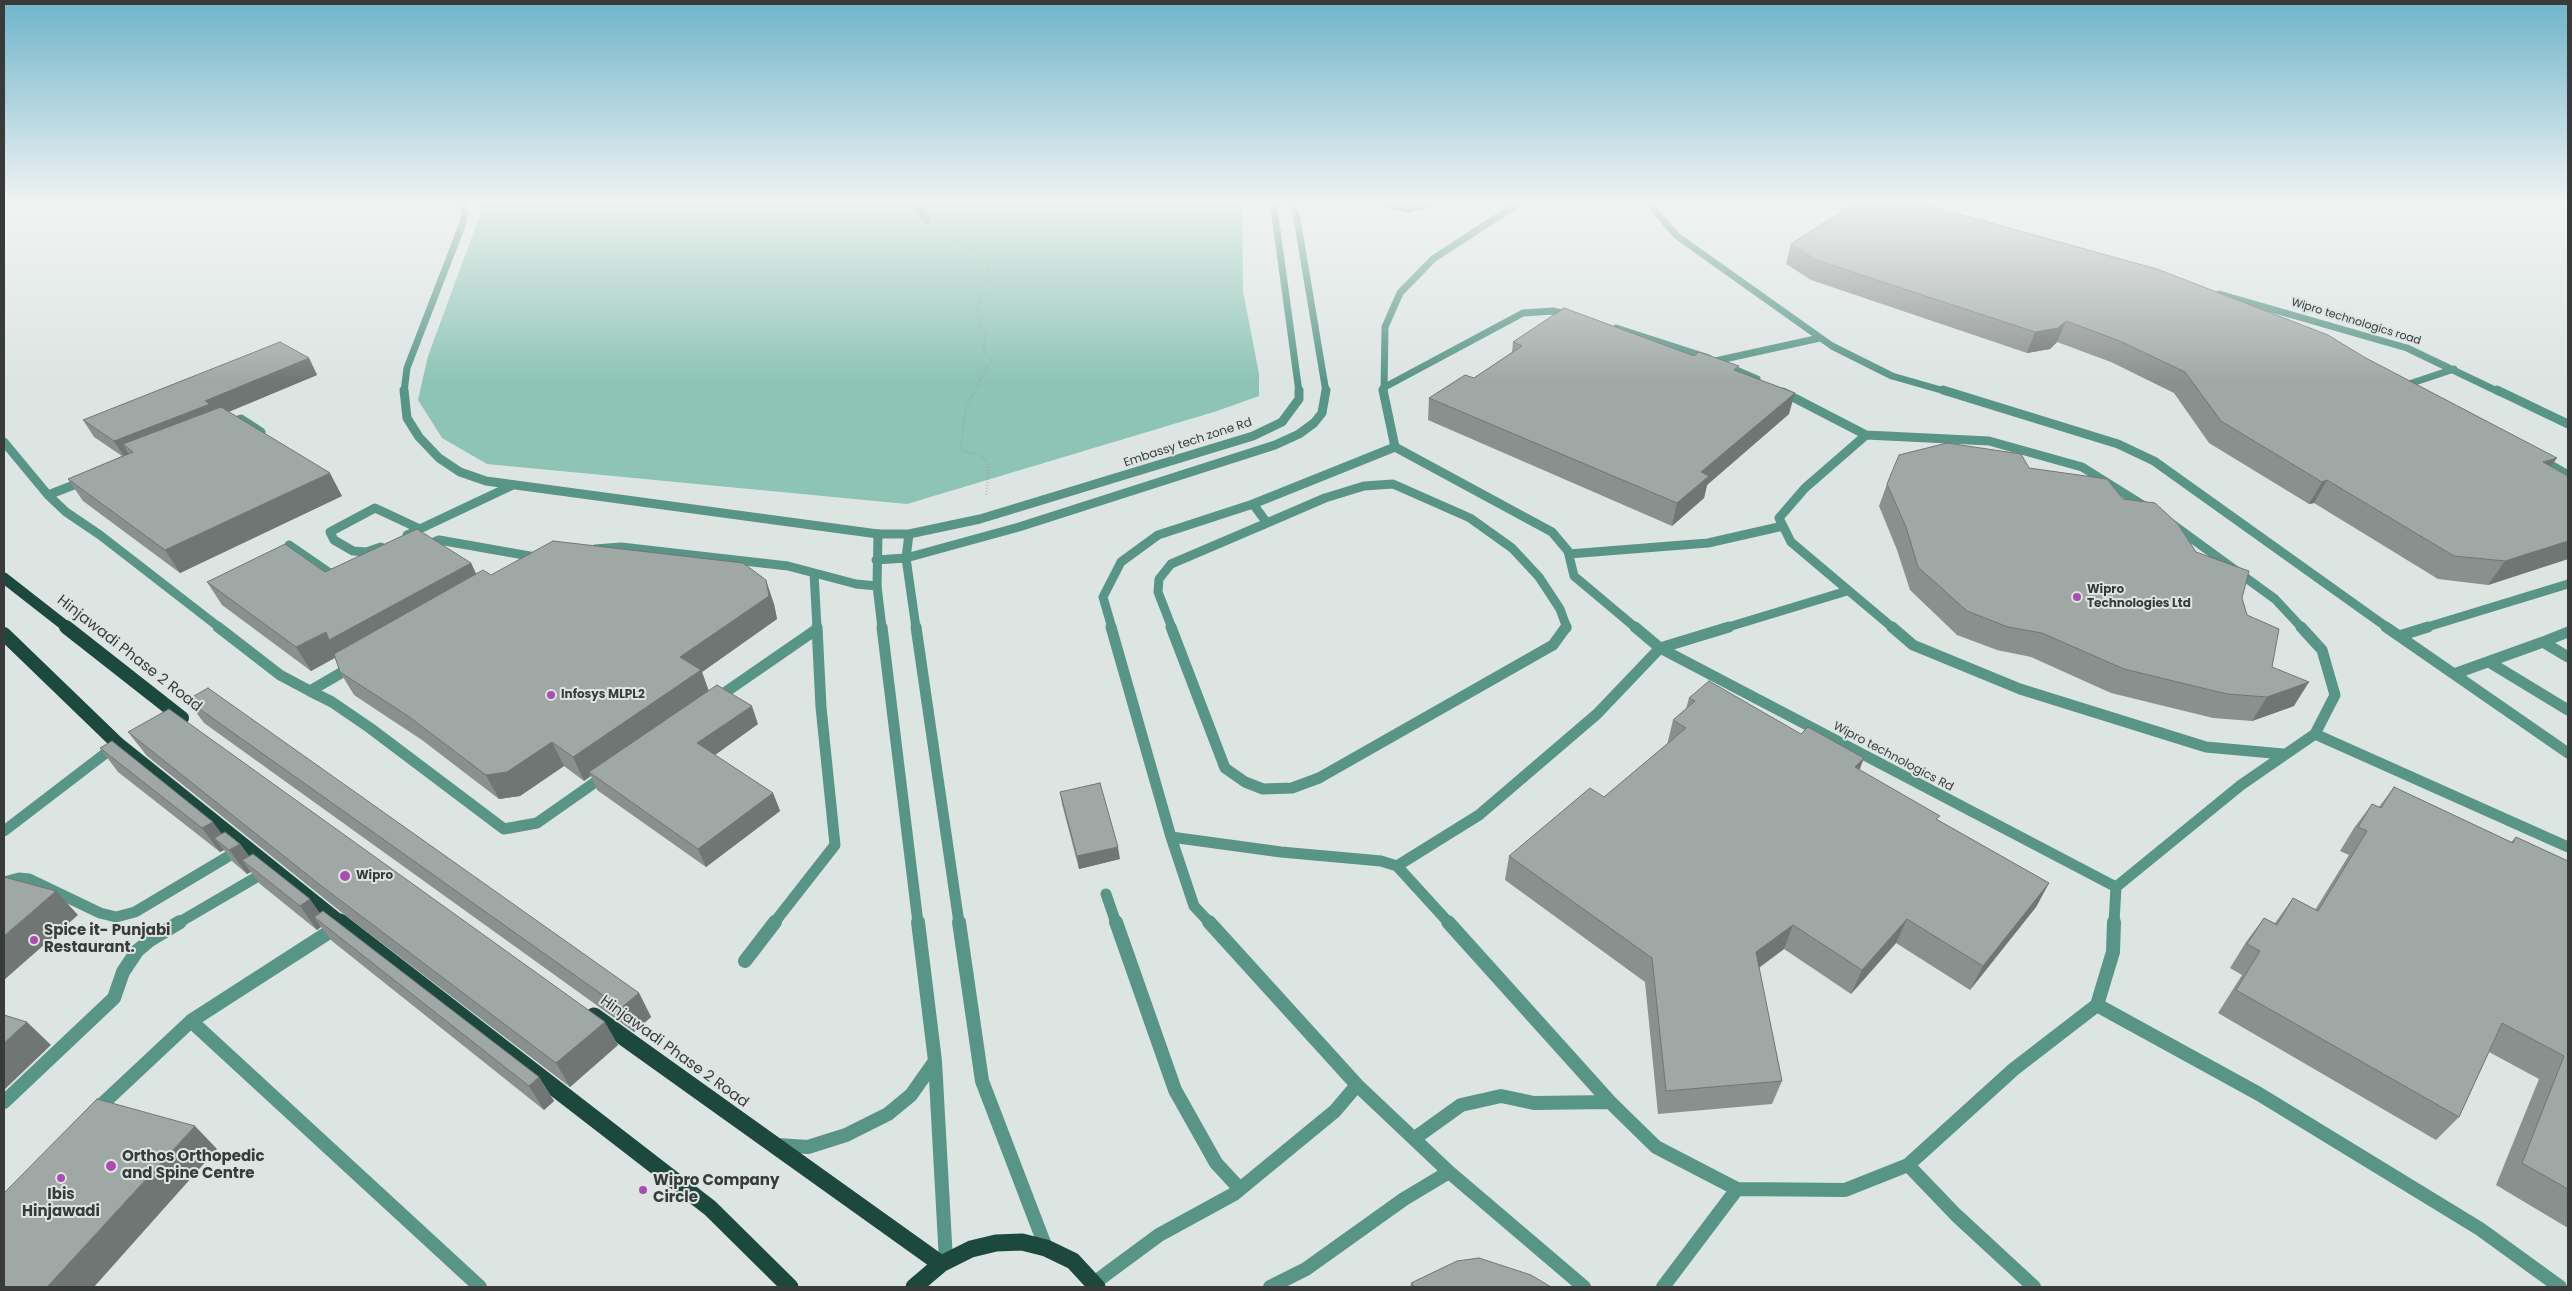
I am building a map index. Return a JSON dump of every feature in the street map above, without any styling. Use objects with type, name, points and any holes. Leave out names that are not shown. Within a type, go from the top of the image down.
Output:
[{"type":"main road","name":"Hinjawadi Phase 2 Road","points":[[4,578],[194,727]]},
{"type":"main road","points":[[4,634],[118,744],[274,866],[342,924],[710,1208],[774,1269],[790,1287]]},
{"type":"main road","name":"Hinjawadi Phase 2 Road","points":[[579,1005],[774,1145],[944,1262]]},
{"type":"main road","points":[[914,1287],[944,1262],[971,1249],[996,1243],[1022,1242],[1046,1248],[1073,1261],[1095,1285]]},
{"type":"street","name":"Embassy tech zone Rd","points":[[448,261],[407,368],[404,388],[407,418],[419,437],[439,458],[460,472],[486,480],[513,485],[878,534],[909,534],[980,519],[1253,436],[1282,422],[1299,399],[1299,389],[1281,261]]},
{"type":"street","points":[[876,560],[906,558],[1019,527],[1275,445],[1299,434],[1314,424],[1322,413],[1326,393],[1304,261]]},
{"type":"street","points":[[1431,261],[1400,293],[1386,327],[1382,388],[1395,447],[1552,532],[1569,554],[1708,543],[1783,526]]},
{"type":"street","points":[[1712,261],[1820,338],[1892,376],[2003,407],[2118,444],[2154,461],[2568,754]]},
{"type":"street","name":"Wipro technologics road","points":[[2210,292],[2398,346],[2454,369],[2568,424]]},
{"type":"street","points":[[1382,388],[1523,313],[1553,311],[1578,317]]},
{"type":"street","points":[[1604,324],[1715,361],[1766,383]]},
{"type":"street","points":[[1715,361],[1820,338]]},
{"type":"street","points":[[2412,391],[2403,386],[2454,369]]},
{"type":"street","points":[[1171,837],[1281,852],[1381,861],[1397,866],[1610,1102],[1656,1147],[1738,1189],[1845,1190],[1908,1165],[2014,1069],[2097,1004],[2113,952],[2116,886],[2241,784],[2315,734],[2335,695],[2322,650],[2276,598],[2157,514],[2082,467],[1989,441],[1923,436],[1866,435],[1774,388]]},
{"type":"street","points":[[222,426],[241,418],[271,439]]},
{"type":"street","points":[[1866,435],[1805,488],[1779,518],[1791,542],[1913,645],[2020,689],[2206,747],[2283,754]]},
{"type":"street","points":[[4,442],[48,495],[66,512],[100,535],[280,675],[332,702],[504,828],[536,823],[617,768]]},
{"type":"street","points":[[1395,447],[1252,504],[1158,535],[1121,562],[1103,597],[1171,837],[1194,906],[1357,1085],[1449,1172],[1584,1287]]},
{"type":"street","points":[[2534,456],[2568,475]]},
{"type":"street","points":[[48,495],[94,477]]},
{"type":"street","points":[[1393,484],[1470,518],[1512,548],[1539,577],[1560,609],[1567,629],[1553,645],[1319,778],[1292,788],[1263,789],[1245,782],[1225,768],[1158,592],[1159,579],[1171,564],[1267,523],[1326,498],[1364,486],[1393,484]]},
{"type":"street","points":[[420,529],[375,508],[330,532],[334,540],[353,551],[366,552],[392,542],[420,529],[513,485]]},
{"type":"street","points":[[1252,504],[1267,523]]},
{"type":"street","points":[[878,534],[877,586],[935,1061],[944,1262]]},
{"type":"street","points":[[909,534],[906,558],[982,1081],[1046,1248]]},
{"type":"street","points":[[418,549],[439,540],[548,557],[527,568]]},
{"type":"street","points":[[289,545],[338,579],[350,577]]},
{"type":"street","points":[[584,549],[621,547],[788,566],[856,584],[877,586]]},
{"type":"street","name":"Wipro technologics Rd","points":[[1569,554],[1574,576],[1660,648],[2116,886]]},
{"type":"street","points":[[745,961],[835,844],[821,708],[814,573]]},
{"type":"street","points":[[2399,636],[2568,584]]},
{"type":"street","points":[[1397,866],[1478,815],[1597,714],[1660,648],[1847,591]]},
{"type":"street","points":[[705,707],[817,629]]},
{"type":"street","points":[[2454,674],[2568,632]]},
{"type":"street","points":[[2543,642],[2568,657]]},
{"type":"street","points":[[310,691],[362,662]]},
{"type":"street","points":[[2489,662],[2568,710]]},
{"type":"street","points":[[2315,734],[2568,847]]},
{"type":"street","points":[[4,831],[118,744]]},
{"type":"street","points":[[4,882],[19,878],[29,879],[100,913],[116,917],[134,912],[247,845]]},
{"type":"street","points":[[4,1102],[114,998],[123,972],[137,951],[150,940],[274,866]]},
{"type":"street","points":[[1106,894],[1175,1090],[1216,1163],[1240,1189]]},
{"type":"street","points":[[90,1116],[191,1021],[342,924]]},
{"type":"street","points":[[2097,1004],[2276,1104],[2480,1230],[2560,1287]]},
{"type":"street","points":[[191,1021],[480,1287]]},
{"type":"street","points":[[774,1145],[808,1147],[846,1135],[888,1114],[911,1095],[935,1061]]},
{"type":"street","points":[[1095,1285],[1159,1235],[1240,1189],[1335,1111],[1357,1085]]},
{"type":"street","points":[[1415,1138],[1461,1105],[1501,1096],[1534,1103],[1610,1102]]},
{"type":"street","points":[[1908,1165],[1956,1215],[2034,1287]]},
{"type":"street","points":[[1270,1287],[1306,1270],[1404,1199],[1449,1172]]},
{"type":"street","points":[[1663,1287],[1738,1189]]},
{"type":"path","points":[[980,519],[988,489],[989,463],[978,454],[962,451],[961,444],[966,408],[991,360],[983,349],[986,331],[980,323],[977,305],[989,274],[986,261]]},
{"type":"green space","points":[[463,261],[1243,261],[1243,291],[1259,374],[1259,396],[1217,411],[907,504],[487,464],[442,438],[418,400],[428,356]]},
{"type":"building","points":[[1820,261],[2129,261],[2157,269],[2328,335],[2364,357],[2557,458],[2543,462],[2568,476],[2568,541],[2505,561],[2454,556],[2327,480],[2322,482],[2221,421],[2185,372],[2120,341],[2066,321],[2058,328],[2035,332]]},
{"type":"building","points":[[1564,308],[1694,356],[1699,352],[1739,366],[1734,370],[1795,393],[1701,472],[1709,476],[1677,503],[1429,398],[1465,375],[1474,378],[1522,346],[1513,342]]},
{"type":"building","points":[[280,342],[309,358],[205,401],[210,404],[114,441],[83,420]]},
{"type":"building","points":[[221,407],[330,473],[165,550],[68,479],[133,452],[123,444]]},
{"type":"building","points":[[1947,443],[2021,454],[2029,468],[2107,479],[2123,499],[2155,503],[2178,524],[2196,552],[2249,571],[2242,598],[2247,615],[2279,629],[2272,667],[2309,682],[2267,697],[2227,694],[2124,669],[2042,633],[2008,627],[1967,611],[1918,567],[1906,527],[1887,484],[1899,455]]},
{"type":"building","points":[[417,529],[471,563],[329,640],[326,632],[296,647],[207,582],[285,544],[325,572]]},
{"type":"building","points":[[553,541],[743,563],[766,580],[769,596],[680,657],[701,670],[573,757],[552,742],[507,772],[486,775],[408,716],[340,672],[334,654],[483,570],[491,575]]},
{"type":"building","points":[[1709,681],[1801,734],[1808,727],[1864,758],[1855,767],[1940,816],[1936,819],[2049,883],[1983,966],[1907,919],[1862,970],[1793,925],[1756,952],[1782,1081],[1666,1091],[1652,958],[1509,856],[1590,788],[1604,797],[1686,728],[1673,720],[1695,701],[1689,698]]},
{"type":"building","points":[[717,685],[752,706],[697,743],[773,793],[698,849],[589,772]]},
{"type":"building","points":[[208,688],[639,993],[621,1008],[187,700]]},
{"type":"building","points":[[169,709],[605,1022],[556,1063],[324,888],[128,732]]},
{"type":"building","points":[[112,741],[213,822],[202,828],[100,748]]},
{"type":"building","points":[[1100,783],[1118,847],[1077,856],[1060,792]]},
{"type":"building","points":[[2394,787],[2513,843],[2516,837],[2568,861],[2568,1189],[2522,1163],[2564,1056],[2502,1023],[2459,1117],[2236,990],[2260,951],[2247,944],[2264,918],[2277,925],[2293,898],[2318,911],[2367,831],[2358,827],[2372,804],[2381,808]]},
{"type":"building","points":[[225,832],[240,844],[229,850],[214,838]]},
{"type":"building","points":[[253,854],[310,899],[300,906],[242,860]]},
{"type":"building","points":[[4,877],[56,891],[4,936]]},
{"type":"building","points":[[323,911],[539,1077],[529,1086],[314,917]]},
{"type":"building","points":[[4,1015],[27,1022],[4,1043]]},
{"type":"building","points":[[97,1099],[195,1126],[47,1287],[4,1287],[4,1193]]},
{"type":"building","points":[[1479,1258],[1531,1275],[1551,1287],[1415,1287],[1411,1283],[1457,1261]]},
{"type":"place","name":"Wipro Technologies Ltd","points":[[2077,597]]},
{"type":"place","name":"Infosys MLPL2","points":[[551,695]]},
{"type":"place","name":"Wipro","points":[[345,876]]},
{"type":"place","name":"Spice it- Punjabi Restaurant.","points":[[34,940]]},
{"type":"place","name":"Orthos Orthopedic and Spine Centre","points":[[111,1166]]},
{"type":"place","name":"Ibis Hinjawadi","points":[[61,1178]]},
{"type":"place","name":"Wipro Company Circle","points":[[643,1190]]}]
